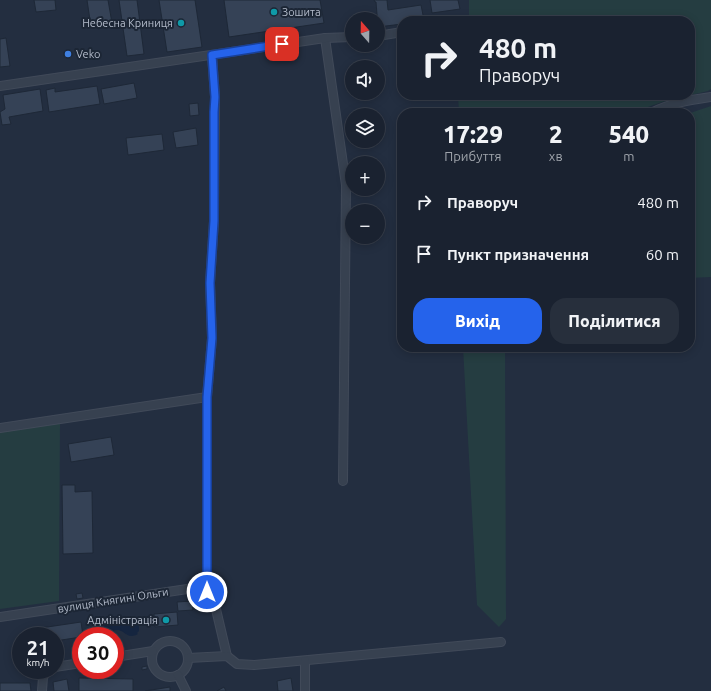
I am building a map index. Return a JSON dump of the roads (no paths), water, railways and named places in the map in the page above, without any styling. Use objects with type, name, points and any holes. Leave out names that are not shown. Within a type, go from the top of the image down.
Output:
[{"type":"street","points":[[385,35],[397,33]]},
{"type":"street","points":[[0,86],[325,38],[345,37]]},
{"type":"street","points":[[325,38],[346,185],[343,481]]},
{"type":"street","points":[[212,55],[215,97],[214,214],[210,283],[212,338],[207,397],[207,592],[215,605],[227,656]]},
{"type":"street","points":[[695,99],[711,97]]},
{"type":"street","points":[[659,108],[689,100]]},
{"type":"street","points":[[0,428],[207,397]]},
{"type":"street","name":"вулиця Княгині Ольги","points":[[0,617],[194,588],[207,592]]},
{"type":"street","points":[[163,642],[176,642],[183,647],[188,658],[185,668],[178,675],[173,676],[168,676],[158,672],[153,664],[152,655],[154,651],[156,647],[163,642]]},
{"type":"street","points":[[188,658],[227,656],[238,664],[254,665],[501,642]]},
{"type":"street","points":[[124,656],[154,651]]},
{"type":"street","points":[[305,661],[305,691]]},
{"type":"street","points":[[178,675],[186,691]]},
{"type":"street","points":[[42,691],[43,679]]},
{"type":"water","points":[[129,619],[134,620],[139,625],[138,634],[129,636],[124,633],[124,627],[102,627],[106,623],[116,624]]},
{"type":"place","name":"Зошита","points":[[274,12]]},
{"type":"place","name":"Небесна Криниця","points":[[181,23]]},
{"type":"place","name":"Veko","points":[[68,54]]},
{"type":"place","name":"Адміністрація","points":[[166,620]]}]
